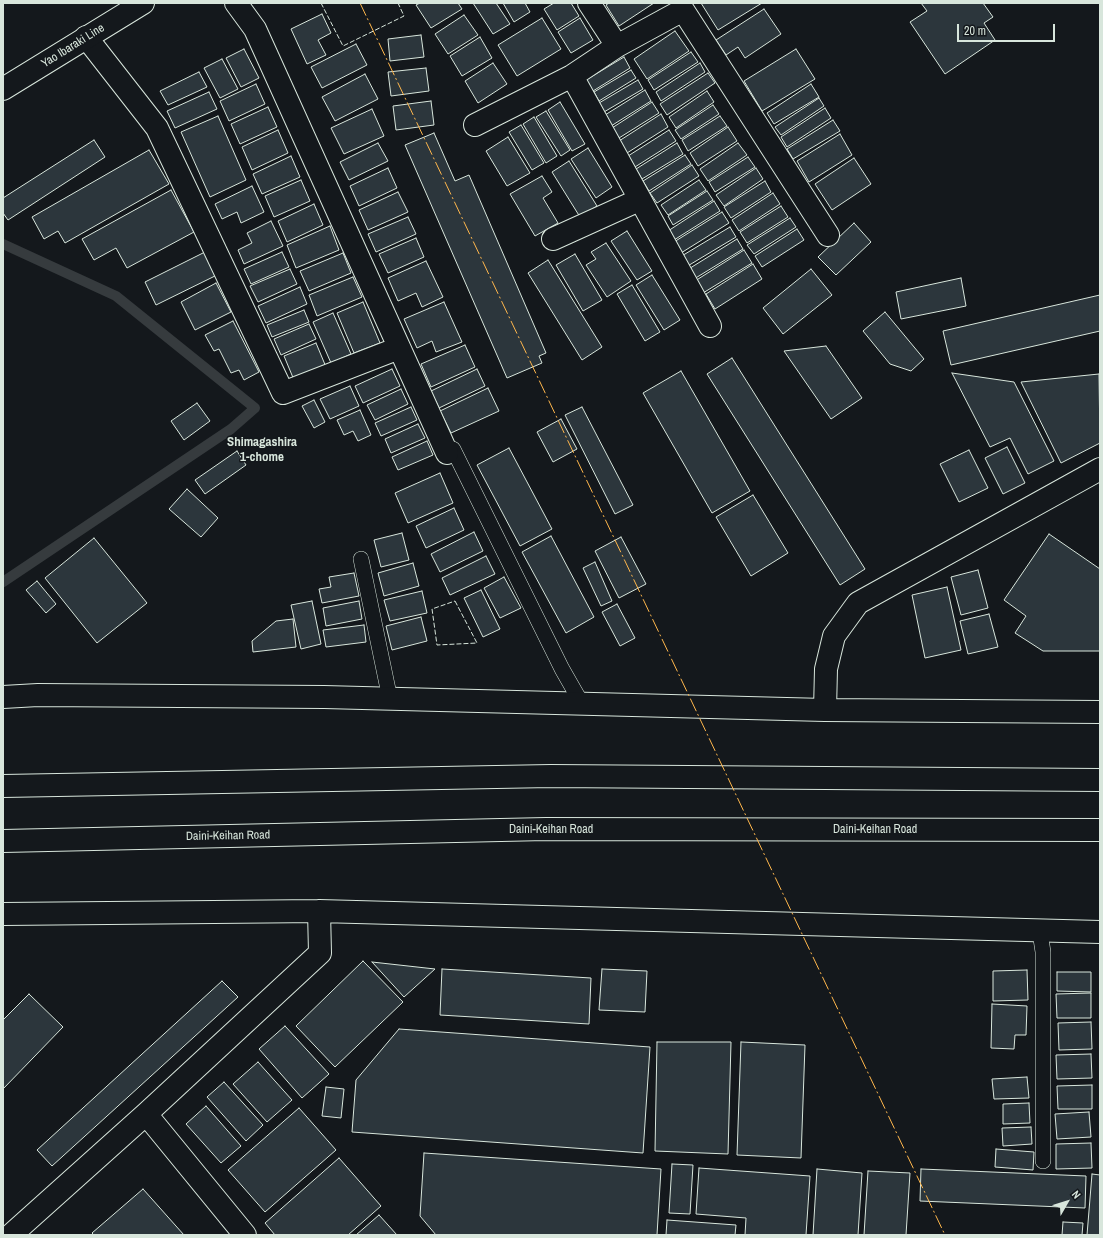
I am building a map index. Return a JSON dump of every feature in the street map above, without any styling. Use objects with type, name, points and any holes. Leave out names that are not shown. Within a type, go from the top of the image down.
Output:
[{"type":"main road","name":"Yao Ibaraki Line","points":[[3,89],[143,3]]},
{"type":"main road","points":[[236,3],[255,29],[399,348],[450,451]]},
{"type":"main road","points":[[589,3],[617,46]]},
{"type":"main road","points":[[475,125],[572,76],[617,46],[683,10],[828,235]]},
{"type":"main road","points":[[86,37],[157,128],[283,393],[399,348]]},
{"type":"main road","points":[[572,76],[710,326]]},
{"type":"main road","points":[[553,239],[640,200]]},
{"type":"main road","points":[[825,710],[826,669],[834,636],[858,603],[1100,469]]},
{"type":"main road","points":[[3,697],[69,696],[390,699],[825,710],[1100,712]]},
{"type":"main road","points":[[3,786],[551,776],[1100,780]]},
{"type":"main road","name":"Daini-Keihan Road","points":[[3,841],[546,829],[1100,830]]},
{"type":"main road","points":[[11,1235],[146,1114],[320,953],[319,911]]},
{"type":"main road","points":[[3,914],[319,911],[1040,932],[1100,932]]},
{"type":"main road","points":[[146,1114],[245,1235]]},
{"type":"lane","points":[[450,451],[582,704]]},
{"type":"lane","points":[[361,559],[390,699]]},
{"type":"lane","points":[[1040,932],[1043,952],[1043,1161]]},
{"type":"building","points":[[420,3],[458,3],[462,9],[431,28],[416,5]]},
{"type":"building","points":[[473,3],[496,3],[510,24],[493,34]]},
{"type":"building","points":[[503,3],[525,3],[530,12],[514,22]]},
{"type":"building","points":[[554,3],[571,3],[579,16],[557,30],[544,9]]},
{"type":"building","points":[[609,3],[654,3],[619,26],[606,5]]},
{"type":"building","points":[[701,3],[762,3],[718,30]]},
{"type":"building","points":[[921,3],[983,3],[993,17],[984,23],[995,40],[945,74],[910,22],[927,11]]},
{"type":"building","points":[[764,9],[781,34],[745,58],[738,47],[726,55],[716,40]]},
{"type":"building","points":[[322,14],[331,33],[318,40],[326,55],[307,64],[291,29]]},
{"type":"building","points":[[464,15],[478,35],[448,54],[435,34]]},
{"type":"building","points":[[542,18],[561,49],[517,76],[498,45]]},
{"type":"building","points":[[580,18],[593,40],[571,53],[558,32]]},
{"type":"building","points":[[675,31],[689,51],[647,79],[634,59]]},
{"type":"building","points":[[421,35],[424,57],[390,61],[388,39]]},
{"type":"building","points":[[480,37],[492,58],[462,76],[450,56]]},
{"type":"building","points":[[356,44],[367,65],[322,88],[311,67]]},
{"type":"building","points":[[244,49],[259,78],[241,87],[226,58]]},
{"type":"building","points":[[796,49],[815,79],[762,111],[744,81]]},
{"type":"building","points":[[691,52],[698,62],[654,90],[648,80]]},
{"type":"building","points":[[624,57],[630,68],[593,91],[586,80]]},
{"type":"building","points":[[222,59],[238,89],[220,98],[204,68]]},
{"type":"building","points":[[493,63],[507,84],[478,103],[465,81]]},
{"type":"building","points":[[700,63],[705,72],[661,101],[656,92]]},
{"type":"building","points":[[426,68],[429,91],[391,96],[388,72]]},
{"type":"building","points":[[631,70],[636,78],[599,101],[594,92]]},
{"type":"building","points":[[199,72],[207,87],[168,105],[160,91]]},
{"type":"building","points":[[708,73],[715,83],[667,115],[660,104]]},
{"type":"building","points":[[365,74],[378,99],[335,121],[322,97]]},
{"type":"building","points":[[638,80],[643,89],[604,112],[599,103]]},
{"type":"building","points":[[256,84],[265,104],[229,121],[220,101]]},
{"type":"building","points":[[811,84],[819,97],[774,124],[767,113]]},
{"type":"building","points":[[645,90],[651,101],[611,126],[605,115]]},
{"type":"building","points":[[707,91],[714,102],[676,128],[669,117]]},
{"type":"building","points":[[209,92],[217,109],[175,128],[167,111]]},
{"type":"building","points":[[819,98],[824,106],[781,135],[775,127]]},
{"type":"building","points":[[431,101],[434,125],[396,130],[393,106]]},
{"type":"building","points":[[560,102],[585,144],[572,151],[548,110]]},
{"type":"building","points":[[652,102],[659,113],[619,138],[612,128]]},
{"type":"building","points":[[713,105],[719,114],[681,139],[675,130]]},
{"type":"building","points":[[268,107],[277,127],[240,144],[231,124]]},
{"type":"building","points":[[825,108],[831,118],[787,147],[781,137]]},
{"type":"building","points":[[372,109],[384,136],[344,154],[331,128]]},
{"type":"building","points":[[546,111],[570,150],[561,156],[536,117]]},
{"type":"building","points":[[661,114],[668,127],[627,153],[619,141]]},
{"type":"building","points":[[218,116],[246,180],[210,197],[181,132]]},
{"type":"building","points":[[720,116],[727,126],[688,151],[682,140]]},
{"type":"building","points":[[534,117],[557,156],[546,163],[523,124]]},
{"type":"building","points":[[833,120],[840,131],[793,159],[787,149]]},
{"type":"building","points":[[521,125],[544,163],[532,170],[509,132]]},
{"type":"building","points":[[728,127],[737,141],[698,166],[690,153]]},
{"type":"building","points":[[278,130],[288,153],[252,170],[242,147]]},
{"type":"building","points":[[669,130],[676,141],[635,167],[628,156]]},
{"type":"building","points":[[434,133],[455,181],[469,175],[546,353],[539,356],[542,363],[507,378],[405,145]]},
{"type":"building","points":[[840,134],[852,155],[809,182],[797,161]]},
{"type":"building","points":[[508,137],[530,173],[507,186],[486,151]]},
{"type":"building","points":[[94,140],[105,157],[8,220],[3,213],[3,198]]},
{"type":"building","points":[[378,143],[388,161],[349,180],[340,162]]},
{"type":"building","points":[[677,143],[683,154],[642,179],[636,169]]},
{"type":"building","points":[[738,143],[747,155],[708,181],[700,169]]},
{"type":"building","points":[[588,148],[612,187],[596,198],[571,159]]},
{"type":"building","points":[[149,150],[169,184],[65,243],[58,231],[44,239],[32,217]]},
{"type":"building","points":[[685,155],[691,164],[649,191],[643,181]]},
{"type":"building","points":[[291,156],[300,177],[262,194],[253,174]]},
{"type":"building","points":[[748,157],[755,167],[715,192],[709,182]]},
{"type":"building","points":[[854,158],[871,184],[832,210],[815,184]]},
{"type":"building","points":[[569,161],[597,206],[580,217],[552,172]]},
{"type":"building","points":[[692,165],[699,176],[657,203],[650,193]]},
{"type":"building","points":[[388,168],[397,188],[359,206],[350,186]]},
{"type":"building","points":[[756,168],[763,179],[724,206],[716,195]]},
{"type":"building","points":[[542,176],[552,192],[543,198],[558,223],[535,236],[510,194]]},
{"type":"building","points":[[301,180],[310,201],[274,217],[265,196]]},
{"type":"building","points":[[699,180],[706,190],[668,215],[661,205]]},
{"type":"building","points":[[765,181],[771,192],[731,218],[724,207]]},
{"type":"building","points":[[252,186],[264,212],[241,223],[237,212],[222,219],[215,204]]},
{"type":"building","points":[[171,190],[194,232],[127,268],[116,248],[94,260],[82,239]]},
{"type":"building","points":[[707,191],[713,200],[673,225],[668,216]]},
{"type":"building","points":[[398,192],[408,212],[368,230],[359,210]]},
{"type":"building","points":[[773,193],[780,204],[739,231],[732,220]]},
{"type":"building","points":[[714,201],[720,211],[674,240],[668,231]]},
{"type":"building","points":[[314,204],[323,225],[287,242],[278,221]]},
{"type":"building","points":[[781,206],[788,217],[747,243],[740,232]]},
{"type":"building","points":[[722,212],[729,223],[681,253],[674,242]]},
{"type":"building","points":[[408,217],[416,234],[376,252],[368,234]]},
{"type":"building","points":[[790,218],[796,227],[754,254],[747,245]]},
{"type":"building","points":[[271,221],[283,246],[244,264],[238,250],[252,243],[247,233]]},
{"type":"building","points":[[854,223],[871,242],[836,275],[818,257]]},
{"type":"building","points":[[330,226],[339,250],[296,268],[287,245]]},
{"type":"building","points":[[730,227],[736,237],[686,267],[680,257]]},
{"type":"building","points":[[797,229],[804,240],[762,267],[755,256]]},
{"type":"building","points":[[627,231],[652,271],[637,280],[611,241]]},
{"type":"building","points":[[416,238],[424,257],[388,273],[379,254]]},
{"type":"building","points":[[737,239],[743,249],[694,279],[687,270]]},
{"type":"building","points":[[606,243],[631,281],[607,297],[586,265],[596,259],[591,252]]},
{"type":"building","points":[[744,250],[752,263],[703,293],[695,281]]},
{"type":"building","points":[[207,251],[219,274],[156,305],[145,282]]},
{"type":"building","points":[[282,252],[289,267],[251,284],[244,269]]},
{"type":"building","points":[[343,253],[351,273],[309,291],[300,271]]},
{"type":"building","points":[[575,254],[602,300],[583,311],[556,265]]},
{"type":"building","points":[[548,260],[602,347],[582,360],[528,273]]},
{"type":"building","points":[[426,261],[443,297],[422,307],[416,293],[398,301],[388,278]]},
{"type":"building","points":[[753,264],[762,279],[715,309],[706,294]]},
{"type":"building","points":[[290,269],[297,284],[258,302],[250,286]]},
{"type":"building","points":[[811,269],[832,295],[783,334],[763,308]]},
{"type":"building","points":[[652,275],[680,320],[664,330],[636,285]]},
{"type":"building","points":[[353,277],[362,297],[317,316],[309,295]]},
{"type":"building","points":[[961,278],[966,306],[901,319],[896,292]]},
{"type":"building","points":[[216,283],[231,312],[195,330],[181,302]]},
{"type":"building","points":[[632,285],[660,332],[645,341],[617,294]]},
{"type":"building","points":[[300,287],[307,304],[266,323],[258,306]]},
{"type":"building","points":[[1100,295],[1100,331],[951,365],[943,331]]},
{"type":"building","points":[[363,302],[380,343],[354,353],[337,313]]},
{"type":"building","points":[[444,302],[462,342],[436,352],[432,341],[417,348],[404,319]]},
{"type":"building","points":[[304,310],[309,322],[272,337],[267,325]]},
{"type":"building","points":[[885,312],[924,359],[911,371],[890,364],[863,331]]},
{"type":"building","points":[[333,313],[351,354],[331,363],[313,322]]},
{"type":"building","points":[[233,321],[259,372],[244,380],[239,370],[231,373],[219,349],[214,351],[205,335]]},
{"type":"building","points":[[309,324],[316,339],[281,355],[274,339]]},
{"type":"building","points":[[316,343],[326,367],[294,380],[284,356]]},
{"type":"building","points":[[465,345],[475,367],[431,387],[421,364]]},
{"type":"building","points":[[826,346],[862,398],[831,419],[784,351]]},
{"type":"building","points":[[732,358],[865,569],[840,585],[707,374]]},
{"type":"building","points":[[392,369],[400,386],[363,403],[355,386]]},
{"type":"building","points":[[477,369],[485,386],[439,408],[431,391]]},
{"type":"building","points":[[681,371],[750,491],[712,513],[643,393]]},
{"type":"building","points":[[952,373],[1014,382],[1054,461],[1028,474],[1010,438],[990,447]]},
{"type":"building","points":[[1099,374],[1100,443],[1061,463],[1021,382]]},
{"type":"building","points":[[350,386],[359,406],[330,419],[320,399]]},
{"type":"building","points":[[488,388],[499,411],[451,433],[440,411]]},
{"type":"building","points":[[401,389],[408,404],[375,420],[367,405]]},
{"type":"building","points":[[314,400],[325,422],[314,428],[302,406]]},
{"type":"building","points":[[197,403],[210,421],[184,440],[171,421]]},
{"type":"building","points":[[411,407],[417,420],[381,436],[375,423]]},
{"type":"building","points":[[582,407],[633,505],[615,514],[565,415]]},
{"type":"building","points":[[360,410],[371,435],[358,441],[353,431],[344,435],[337,420]]},
{"type":"building","points":[[561,419],[577,449],[553,462],[537,432]]},
{"type":"building","points":[[418,424],[425,438],[391,453],[385,439]]},
{"type":"building","points":[[427,441],[433,455],[398,470],[392,457]]},
{"type":"building","points":[[1007,447],[1025,483],[1003,494],[985,458]]},
{"type":"building","points":[[509,448],[552,529],[520,546],[477,465]]},
{"type":"building","points":[[969,450],[988,488],[959,502],[940,464]]},
{"type":"building","points":[[237,451],[246,465],[205,494],[195,480]]},
{"type":"building","points":[[440,473],[453,503],[408,523],[395,493]]},
{"type":"building","points":[[187,489],[218,518],[201,537],[169,509]]},
{"type":"building","points":[[753,495],[788,553],[751,576],[716,517]]},
{"type":"building","points":[[454,508],[464,530],[426,548],[416,526]]},
{"type":"building","points":[[474,532],[483,551],[440,572],[431,554]]},
{"type":"building","points":[[402,533],[409,560],[381,567],[374,540]]},
{"type":"building","points":[[1049,534],[1100,569],[1100,651],[1043,651],[1015,633],[1026,616],[1004,600]]},
{"type":"building","points":[[551,536],[594,617],[566,633],[522,552]]},
{"type":"building","points":[[621,537],[646,584],[619,598],[595,551]]},
{"type":"building","points":[[94,538],[147,603],[97,643],[45,578]]},
{"type":"building","points":[[486,556],[495,574],[450,595],[442,578]]},
{"type":"building","points":[[595,562],[612,601],[601,606],[583,568]]},
{"type":"building","points":[[413,563],[419,586],[384,596],[378,573]]},
{"type":"building","points":[[978,570],[988,608],[961,615],[951,577]]},
{"type":"building","points":[[354,573],[359,596],[322,603],[319,589],[331,587],[329,577]]},
{"type":"building","points":[[504,577],[521,608],[500,618],[484,588]]},
{"type":"building","points":[[37,581],[56,604],[46,613],[26,590]]},
{"type":"building","points":[[947,587],[961,650],[925,658],[912,595]]},
{"type":"building","points":[[481,590],[500,629],[483,637],[464,598]]},
{"type":"building","points":[[422,591],[427,613],[390,621],[384,600]]},
{"type":"building","points":[[312,601],[321,644],[301,649],[291,605]]},
{"type":"building","points":[[359,601],[362,619],[326,626],[323,608]]},
{"type":"building","points":[[617,604],[635,638],[620,646],[602,612]]},
{"type":"building","points":[[989,614],[998,647],[968,654],[960,621]]},
{"type":"building","points":[[421,617],[427,641],[392,650],[386,626]]},
{"type":"building","points":[[293,619],[296,647],[253,652],[252,641],[276,621]]},
{"type":"building","points":[[364,625],[366,642],[326,647],[323,630]]},
{"type":"building","points":[[363,961],[403,1002],[335,1067],[296,1026]]},
{"type":"building","points":[[372,962],[435,969],[404,997]]},
{"type":"building","points":[[442,969],[591,978],[589,1024],[440,1015]]},
{"type":"building","points":[[602,969],[647,971],[645,1012],[599,1010]]},
{"type":"building","points":[[1027,970],[1028,1000],[993,1001],[993,971]]},
{"type":"building","points":[[1057,972],[1091,972],[1091,992],[1057,991]]},
{"type":"building","points":[[222,981],[238,997],[52,1166],[37,1150]]},
{"type":"building","points":[[1091,993],[1091,1018],[1057,1018],[1056,994]]},
{"type":"building","points":[[29,994],[63,1027],[3,1089],[3,1020]]},
{"type":"building","points":[[992,1004],[1027,1006],[1026,1035],[1015,1035],[1014,1049],[991,1048]]},
{"type":"building","points":[[1091,1022],[1092,1049],[1059,1050],[1058,1023]]},
{"type":"building","points":[[285,1026],[329,1074],[302,1098],[259,1049]]},
{"type":"building","points":[[399,1029],[650,1047],[643,1153],[352,1132],[356,1080]]},
{"type":"building","points":[[657,1042],[731,1042],[728,1154],[655,1151]]},
{"type":"building","points":[[741,1042],[805,1045],[801,1158],[737,1155]]},
{"type":"building","points":[[1091,1054],[1092,1078],[1057,1079],[1056,1055]]},
{"type":"building","points":[[258,1062],[292,1100],[267,1122],[233,1084]]},
{"type":"building","points":[[1027,1077],[1029,1098],[994,1099],[992,1079]]},
{"type":"building","points":[[224,1082],[263,1125],[246,1141],[207,1097]]},
{"type":"building","points":[[1092,1085],[1092,1109],[1058,1109],[1057,1086]]},
{"type":"building","points":[[326,1087],[344,1089],[341,1118],[322,1116]]},
{"type":"building","points":[[1029,1103],[1030,1123],[1003,1124],[1003,1104]]},
{"type":"building","points":[[206,1106],[241,1146],[221,1163],[186,1124]]},
{"type":"building","points":[[299,1108],[336,1150],[265,1212],[228,1170]]},
{"type":"building","points":[[1089,1112],[1091,1137],[1057,1139],[1055,1114]]},
{"type":"building","points":[[1031,1127],[1032,1144],[1003,1146],[1002,1128]]},
{"type":"building","points":[[1091,1143],[1092,1168],[1056,1169],[1056,1144]]},
{"type":"building","points":[[996,1149],[1034,1152],[1033,1170],[995,1167]]},
{"type":"building","points":[[424,1153],[661,1169],[657,1235],[436,1235],[420,1216]]},
{"type":"building","points":[[339,1158],[381,1206],[348,1235],[275,1235],[265,1223]]},
{"type":"building","points":[[672,1164],[693,1165],[690,1214],[669,1213]]},
{"type":"building","points":[[699,1168],[810,1176],[806,1235],[745,1235],[746,1218],[696,1214]]},
{"type":"building","points":[[817,1169],[862,1173],[858,1235],[813,1235]]},
{"type":"building","points":[[921,1169],[1086,1176],[1085,1208],[920,1201]]},
{"type":"building","points":[[868,1171],[910,1173],[906,1235],[864,1235]]},
{"type":"building","points":[[1092,1174],[1100,1175],[1100,1235],[1087,1235]]},
{"type":"building","points":[[143,1189],[184,1235],[94,1235],[92,1233]]},
{"type":"building","points":[[379,1215],[397,1235],[356,1235]]},
{"type":"building","points":[[667,1220],[736,1225],[735,1235],[666,1235]]},
{"type":"building","points":[[1063,1222],[1083,1223],[1082,1235],[1062,1235]]},
{"type":"waterway","points":[[3,244],[116,296],[255,408],[231,429],[3,582]]},
{"type":"fence","points":[[321,3],[343,46],[404,16],[398,3]]},
{"type":"fence","points":[[455,601],[477,643],[437,645],[432,609],[455,601]]},
{"type":"power","points":[[360,3],[945,1235]]},
{"type":"district","name":"Shimagashira 1-chome","points":[[262,450]]}]
